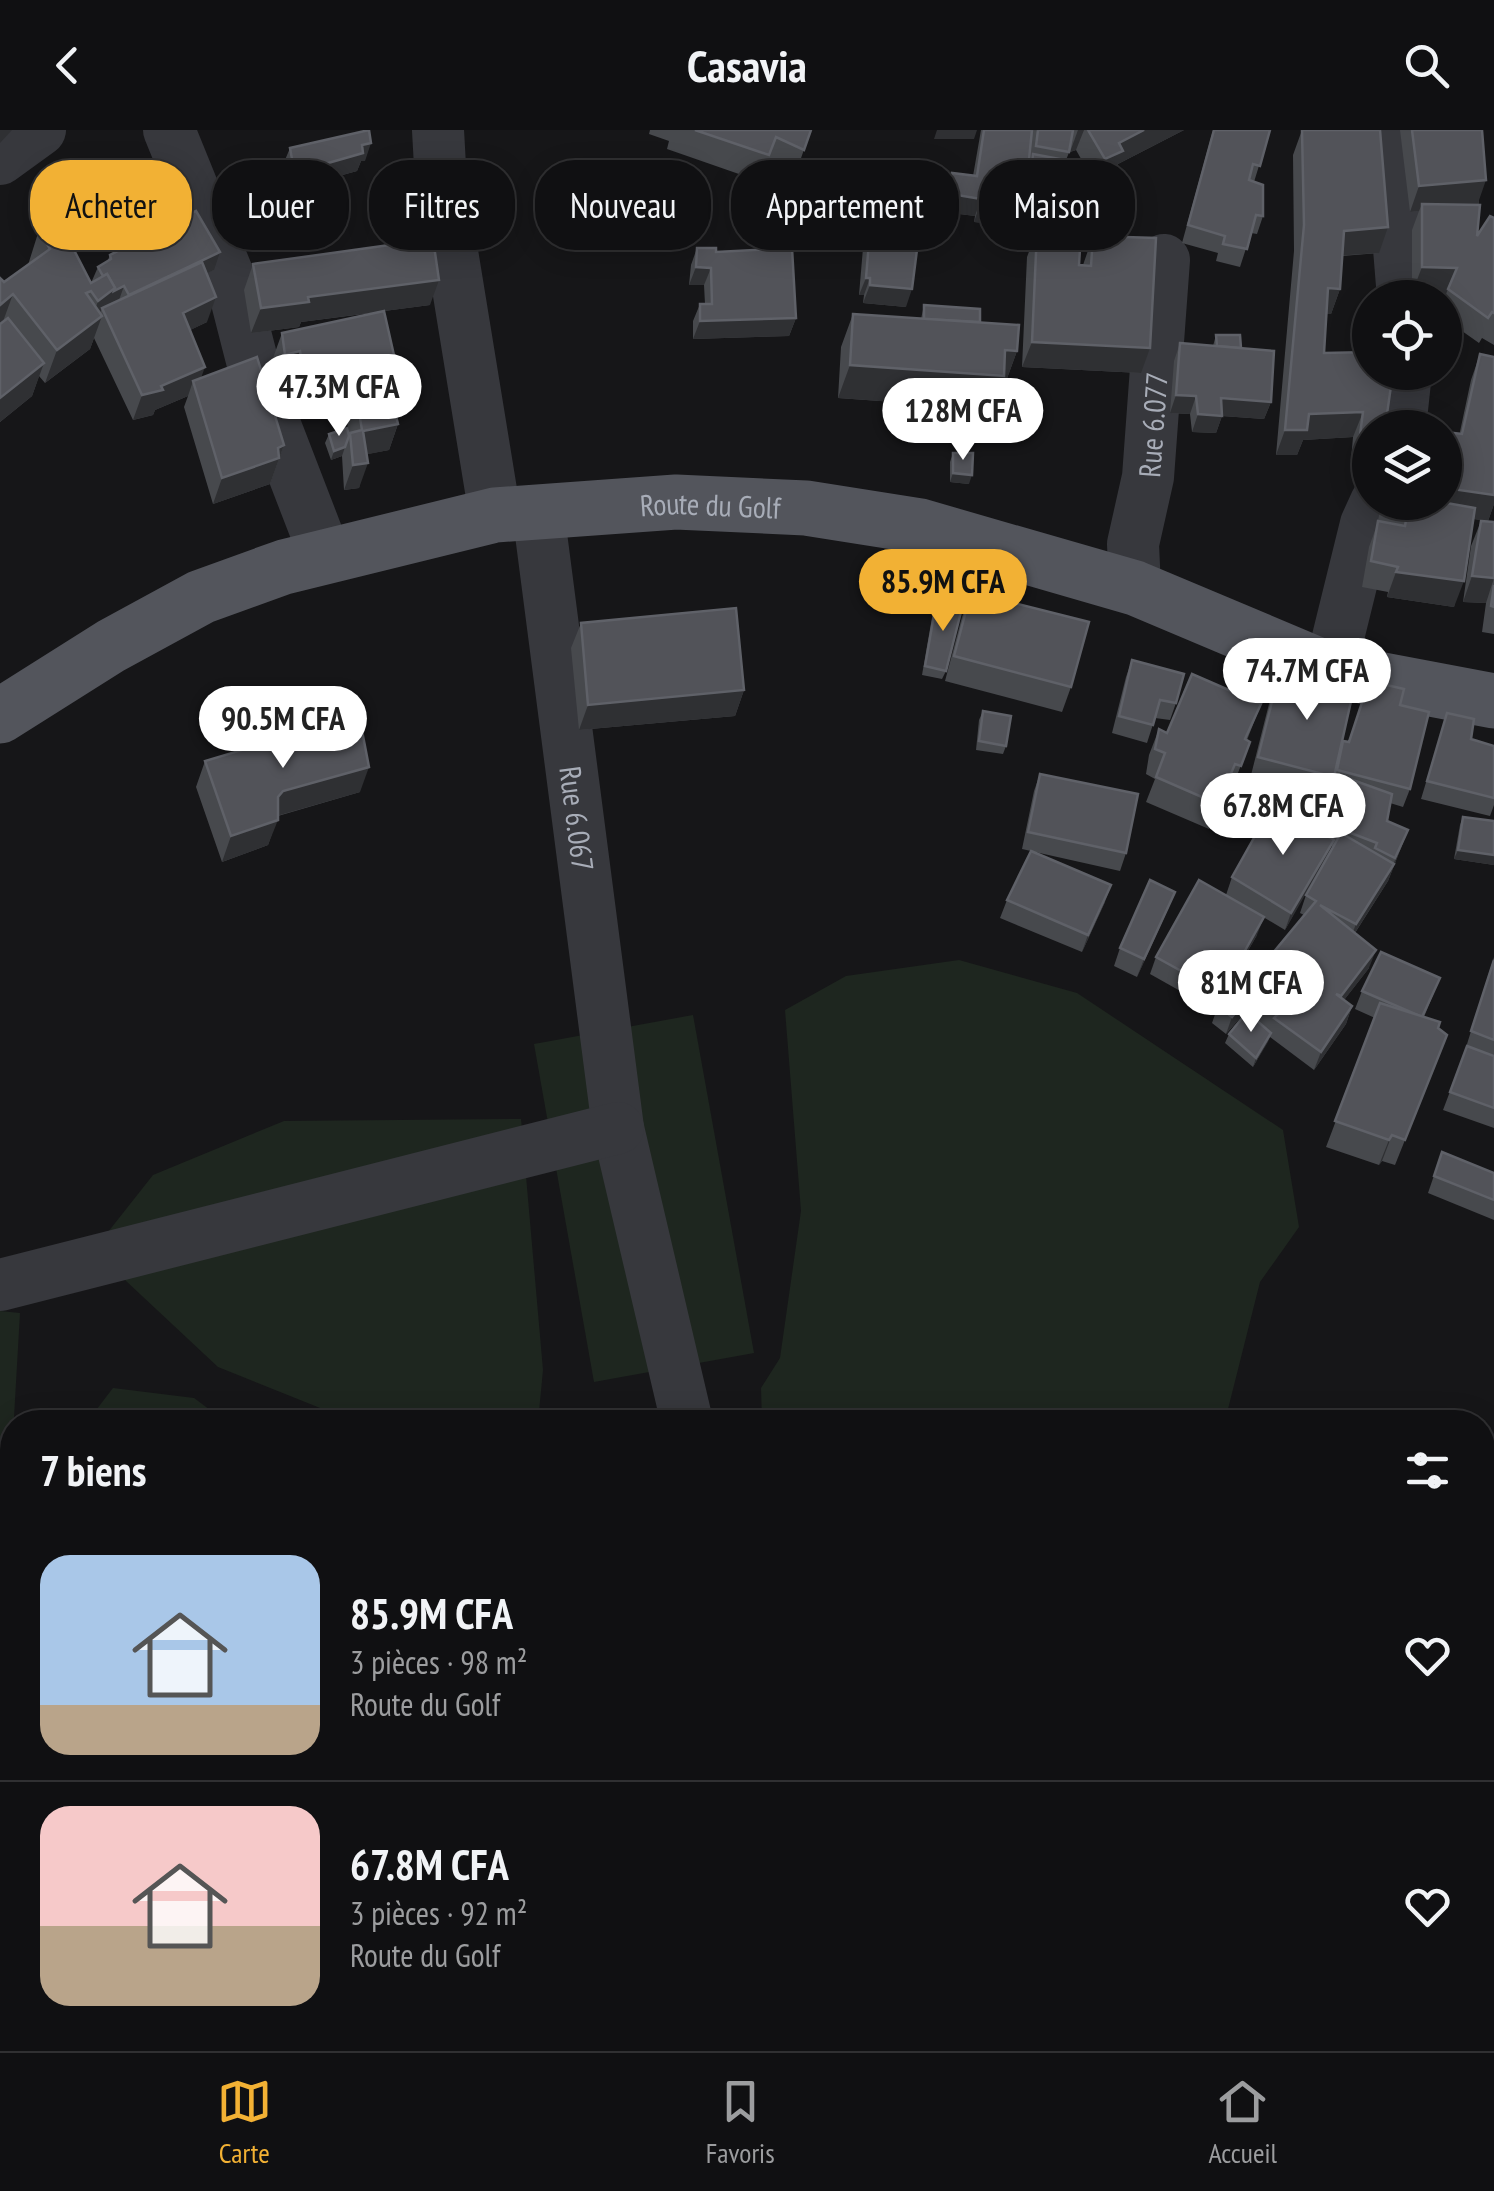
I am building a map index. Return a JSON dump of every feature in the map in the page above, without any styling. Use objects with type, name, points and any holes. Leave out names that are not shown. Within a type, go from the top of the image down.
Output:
[{"type":"main road","name":"Route du Golf","points":[[0,716],[110,646],[201,597],[325,555],[516,513],[676,502],[806,508],[920,526],[1134,588],[1330,670],[1494,701]]},
{"type":"street","points":[[0,159],[40,130]]},
{"type":"street","points":[[170,130],[234,290],[256,376],[325,555]]},
{"type":"street","name":"Rue 6.067","points":[[438,130],[442,184],[516,513],[618,1128],[685,1410]]},
{"type":"street","points":[[1376,130],[1394,186],[1402,280]]},
{"type":"street","name":"Rue 6.077","points":[[1134,588],[1133,544],[1148,476],[1164,260]]},
{"type":"street","points":[[1330,670],[1368,520]]},
{"type":"street","points":[[0,1285],[618,1128]]},
{"type":"shaded area","points":[[959,960],[1077,993],[1283,1130],[1299,1227],[1260,1282],[1228,1410],[762,1410],[761,1388],[780,1358],[801,1211],[785,1010],[846,976]]},
{"type":"shaded area","points":[[693,1015],[754,1353],[594,1382],[534,1044]]},
{"type":"shaded area","points":[[521,1119],[543,1370],[539,1410],[325,1410],[218,1367],[110,1266],[108,1232],[153,1175],[284,1121]]},
{"type":"shaded area","points":[[0,1311],[20,1313],[14,1410],[0,1410]]},
{"type":"shaded area","points":[[113,1388],[194,1398],[210,1410],[96,1410]]},
{"type":"building","points":[[369,130],[371,143],[362,145],[363,153],[339,160],[288,160],[292,159],[290,148]]},
{"type":"building","points":[[695,130],[811,130],[804,150],[776,137],[769,155]]},
{"type":"building","points":[[984,130],[1032,130],[1029,160],[979,160]]},
{"type":"building","points":[[1038,130],[1073,130],[1069,152],[1036,146]]},
{"type":"building","points":[[1088,130],[1144,130],[1119,143],[1123,151],[1105,159]]},
{"type":"building","points":[[1214,130],[1270,130],[1260,166],[1253,164],[1249,180],[1263,185],[1263,216],[1256,215],[1247,249],[1223,244],[1225,236],[1188,225]]},
{"type":"building","points":[[1302,130],[1380,130],[1388,227],[1344,231],[1340,289],[1328,288],[1324,353],[1352,352],[1352,390],[1390,390],[1388,410],[1309,414],[1307,430],[1285,430],[1304,225]]},
{"type":"building","points":[[1412,130],[1482,130],[1486,180],[1419,186]]},
{"type":"building","points":[[1033,154],[1065,160],[1032,160]]},
{"type":"building","points":[[979,163],[979,199],[959,195],[959,174],[977,176]]},
{"type":"building","points":[[1422,204],[1480,205],[1477,236],[1490,216],[1494,218],[1494,313],[1488,318],[1462,299],[1462,280],[1452,280],[1457,268],[1422,267]]},
{"type":"building","points":[[196,211],[212,238],[212,250],[220,252],[129,295],[124,286],[114,291],[107,274],[103,276],[98,267],[111,259],[110,255],[120,250],[192,250],[192,213]]},
{"type":"building","points":[[1135,237],[1156,238],[1150,348],[1032,342],[1036,250],[1080,250],[1079,265],[1091,266],[1092,250],[1135,250]]},
{"type":"building","points":[[369,248],[435,250],[439,280],[308,297],[309,302],[261,308],[253,264]]},
{"type":"building","points":[[49,250],[74,250],[91,283],[107,274],[115,288],[98,301],[91,291],[86,293],[102,316],[57,350],[13,294],[0,305],[0,278],[4,282]]},
{"type":"building","points":[[697,250],[792,250],[796,318],[700,321],[700,304],[712,304],[711,268],[696,267]]},
{"type":"building","points":[[868,250],[917,250],[912,289],[870,285],[870,278],[866,278]]},
{"type":"building","points":[[202,262],[216,297],[183,313],[205,367],[161,386],[163,390],[142,395],[102,308]]},
{"type":"building","points":[[924,305],[980,309],[980,322],[924,319]]},
{"type":"building","points":[[384,311],[398,373],[386,375],[398,424],[363,431],[368,463],[353,465],[350,433],[362,430],[354,382],[307,390],[300,351],[285,355],[282,333]]},
{"type":"building","points":[[853,314],[1019,325],[1017,351],[1005,350],[1004,376],[850,365]]},
{"type":"building","points":[[8,318],[44,363],[0,398],[0,324]]},
{"type":"building","points":[[1216,335],[1240,335],[1241,348],[1217,346]]},
{"type":"building","points":[[1180,343],[1274,351],[1271,402],[1221,398],[1222,416],[1198,414],[1196,396],[1176,395]]},
{"type":"building","points":[[1480,354],[1494,357],[1494,495],[1462,490],[1462,434]]},
{"type":"building","points":[[257,357],[284,445],[278,448],[279,458],[222,478],[193,381]]},
{"type":"building","points":[[347,428],[345,447],[334,451],[329,434]]},
{"type":"building","points":[[953,453],[973,453],[972,475],[953,473]]},
{"type":"building","points":[[1462,506],[1475,508],[1464,581],[1396,572],[1398,567],[1371,561],[1378,521],[1405,526],[1406,520],[1462,520]]},
{"type":"building","points":[[1481,521],[1494,522],[1494,578],[1472,576]]},
{"type":"building","points":[[971,592],[1089,622],[1071,687],[954,656]]},
{"type":"building","points":[[937,598],[963,604],[946,671],[925,666]]},
{"type":"building","points":[[736,608],[744,690],[588,705],[581,623]]},
{"type":"building","points":[[1132,660],[1184,674],[1176,703],[1160,700],[1153,725],[1119,716]]},
{"type":"building","points":[[1280,670],[1354,688],[1334,777],[1258,757]]},
{"type":"building","points":[[1192,674],[1261,704],[1245,739],[1250,742],[1241,766],[1235,764],[1218,804],[1156,777],[1165,753],[1155,749],[1159,729],[1167,733]]},
{"type":"building","points":[[1369,681],[1404,689],[1400,705],[1429,712],[1410,789],[1337,770],[1343,741],[1349,742]]},
{"type":"building","points":[[983,711],[1011,716],[1006,746],[979,741]]},
{"type":"building","points":[[1447,713],[1474,719],[1471,739],[1494,746],[1494,798],[1427,781]]},
{"type":"building","points":[[359,715],[369,767],[283,791],[278,797],[278,820],[231,836],[205,761]]},
{"type":"building","points":[[1040,774],[1138,794],[1126,853],[1028,832]]},
{"type":"building","points":[[1347,778],[1392,794],[1387,821],[1408,830],[1395,858],[1375,848],[1377,843],[1330,825],[1334,816],[1326,813],[1334,792],[1342,792]]},
{"type":"building","points":[[1273,804],[1334,840],[1291,913],[1232,877]]},
{"type":"building","points":[[1463,817],[1494,821],[1494,855],[1458,850]]},
{"type":"building","points":[[1341,833],[1394,864],[1356,924],[1320,905],[1376,950],[1341,996],[1336,994],[1352,1006],[1321,1052],[1274,1018],[1277,1015],[1251,994],[1232,1017],[1218,1006],[1247,971],[1256,980],[1273,961],[1308,985],[1273,953],[1316,901],[1306,895]]},
{"type":"building","points":[[1031,851],[1111,885],[1088,935],[1007,900]]},
{"type":"building","points":[[1150,880],[1175,892],[1144,959],[1120,948]]},
{"type":"building","points":[[1199,880],[1264,917],[1221,993],[1156,957]]},
{"type":"building","points":[[1381,952],[1440,978],[1422,1017],[1362,991]]},
{"type":"building","points":[[1494,960],[1494,1040],[1471,1031]]},
{"type":"building","points":[[1380,1003],[1440,1022],[1438,1028],[1447,1035],[1405,1140],[1392,1135],[1389,1140],[1335,1121]]},
{"type":"building","points":[[1247,1012],[1271,1033],[1256,1058],[1229,1034]]},
{"type":"building","points":[[1467,1046],[1494,1056],[1494,1108],[1450,1092]]},
{"type":"building","points":[[1442,1152],[1494,1173],[1494,1200],[1434,1176]]}]
